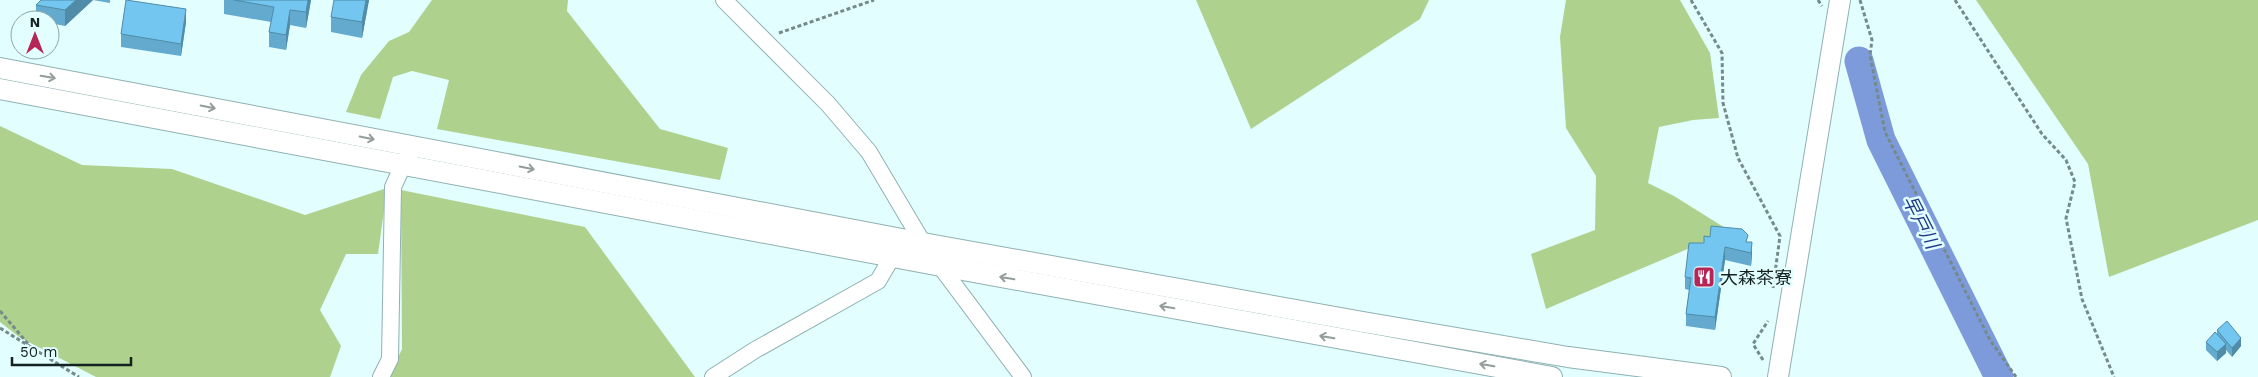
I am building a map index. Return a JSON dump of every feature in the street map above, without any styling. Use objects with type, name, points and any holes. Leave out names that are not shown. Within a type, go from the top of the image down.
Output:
[{"type":"street","points":[[724,0],[828,104],[869,152],[923,243],[1023,377]]},
{"type":"street","points":[[1778,377],[1840,0]]},
{"type":"street","points":[[0,68],[923,243],[1568,357],[1721,377]]},
{"type":"street","points":[[0,89],[892,257],[1552,377]]},
{"type":"street","points":[[381,377],[390,359],[393,187],[403,165],[416,147]]},
{"type":"street","points":[[713,377],[755,350],[878,281],[892,257]]},
{"type":"path","points":[[762,39],[874,0]]},
{"type":"path","points":[[1691,0],[1722,53],[1723,103],[1738,158],[1780,236],[1772,293]]},
{"type":"path","points":[[1860,0],[1872,40],[1870,55],[1885,132],[1990,340],[2016,377]]},
{"type":"path","points":[[1955,0],[2042,134],[2066,160],[2075,182],[2066,218],[2082,299],[2114,377]]},
{"type":"path","points":[[0,311],[33,349]]},
{"type":"path","points":[[1763,361],[1753,344],[1768,321],[1770,311]]},
{"type":"path","points":[[0,328],[79,377]]},
{"type":"green space","points":[[432,0],[568,0],[567,11],[660,129],[728,148],[720,180],[437,129],[449,80],[412,71],[393,77],[380,119],[346,112],[361,75],[389,41],[409,32]]},
{"type":"green space","points":[[1196,0],[1429,0],[1420,19],[1251,129]]},
{"type":"green space","points":[[1566,0],[1680,0],[1710,53],[1719,118],[1693,120],[1659,127],[1648,183],[1674,196],[1730,231],[1546,309],[1531,254],[1595,230],[1596,176],[1566,128],[1560,37]]},
{"type":"green space","points":[[1976,0],[2258,0],[2258,220],[2109,277],[2088,164]]},
{"type":"green space","points":[[0,126],[82,165],[172,169],[305,215],[387,188],[378,254],[346,254],[320,310],[341,346],[330,377],[96,377],[19,337],[0,322]]},
{"type":"green space","points":[[401,190],[585,227],[695,377],[389,377],[402,349]]},
{"type":"building","points":[[41,0],[76,0],[65,10],[36,5]]},
{"type":"building","points":[[126,0],[186,9],[181,44],[121,34]]},
{"type":"building","points":[[234,0],[308,0],[306,12],[290,10],[286,35],[269,32],[274,7]]},
{"type":"building","points":[[334,0],[366,0],[362,22],[331,17]]},
{"type":"building","name":"大森茶寮","points":[[1711,226],[1742,229],[1748,235],[1746,242],[1752,242],[1751,253],[1725,247],[1715,317],[1686,314],[1691,278],[1685,277],[1689,243],[1704,243],[1704,236],[1710,237]]},
{"type":"building","points":[[2227,321],[2241,338],[2232,348],[2217,330]]},
{"type":"building","points":[[2215,332],[2226,344],[2217,352],[2206,342]]},
{"type":"waterway","name":"早戸川","points":[[1859,61],[1881,140],[1999,377]]},
{"type":"place","name":"大森茶寮","points":[[1704,277]]}]
